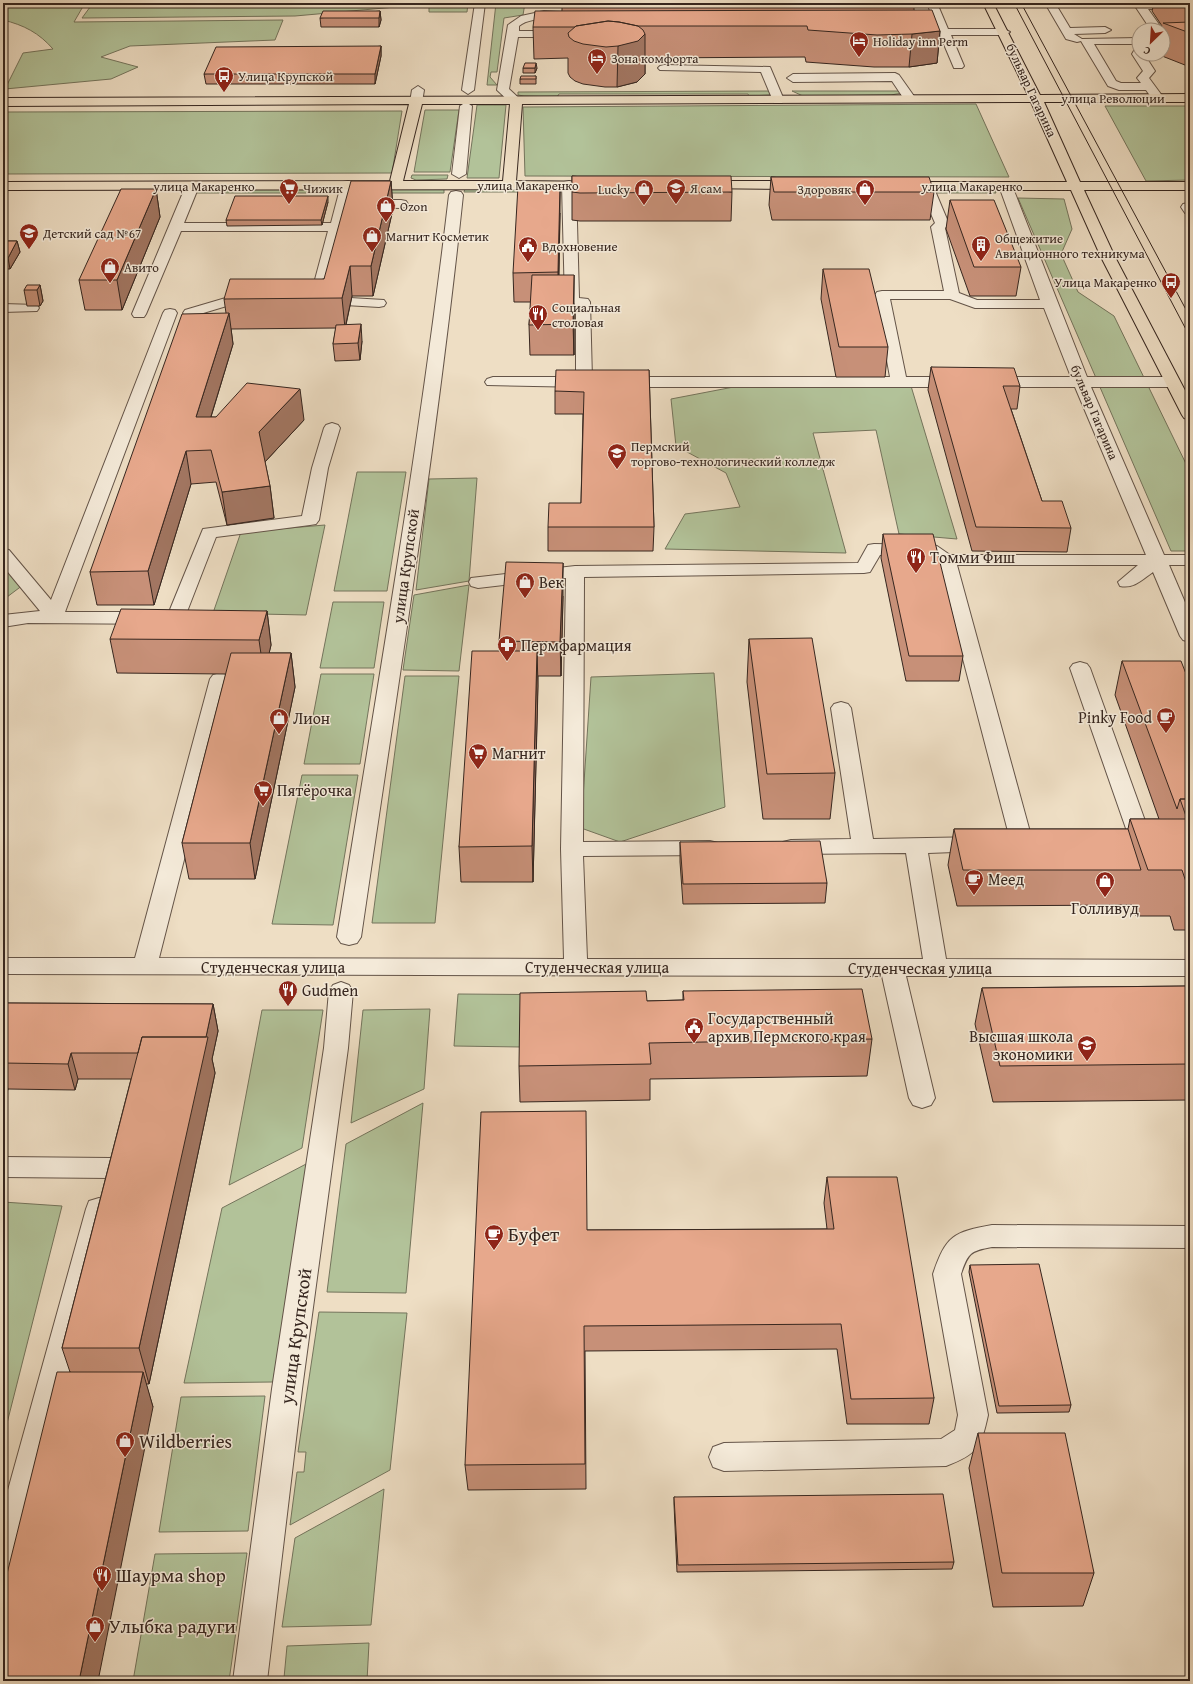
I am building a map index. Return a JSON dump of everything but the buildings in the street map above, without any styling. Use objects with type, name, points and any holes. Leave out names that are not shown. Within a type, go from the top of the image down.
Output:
[{"type":"main road","name":"бульвар Гагарина","points":[[988,3],[1004,32],[1036,98],[1108,257],[1172,382],[1187,406]]},
{"type":"main road","points":[[3,102],[417,96],[516,101],[1036,98]]},
{"type":"main road","points":[[395,186],[417,96]]},
{"type":"main road","name":"улица Революции","points":[[1036,98],[1190,98]]},
{"type":"main road","points":[[509,185],[516,101]]},
{"type":"main road","name":"улица Макаренко","points":[[3,186],[616,185]]},
{"type":"main road","points":[[685,185],[818,186]]},
{"type":"main road","points":[[1076,185],[1190,186]]},
{"type":"main road","name":"улица Макаренко","points":[[888,186],[1076,185]]},
{"type":"street","points":[[468,90],[480,3]]},
{"type":"street","points":[[932,3],[932,16],[943,32],[958,66]]},
{"type":"street","points":[[1050,3],[1070,37],[1086,41],[1131,41]]},
{"type":"street","points":[[1139,4],[1190,6]]},
{"type":"street","points":[[1139,4],[1151,22]]},
{"type":"street","points":[[516,101],[503,90],[514,25],[520,20],[534,15],[573,15]]},
{"type":"street","points":[[1066,31],[1131,30]]},
{"type":"street","points":[[903,32],[1004,32]]},
{"type":"street","points":[[512,34],[576,34]]},
{"type":"street","points":[[1086,41],[1114,85],[1149,87]]},
{"type":"street","points":[[1143,62],[1149,71],[1143,78],[1157,98]]},
{"type":"street","points":[[664,68],[766,69],[778,100]]},
{"type":"street","points":[[793,78],[895,78],[910,99]]},
{"type":"street","points":[[459,174],[466,106]]},
{"type":"street","points":[[300,302],[322,302],[337,227],[348,185]]},
{"type":"street","points":[[569,185],[572,302],[583,302],[584,382]]},
{"type":"street","points":[[139,314],[192,186]]},
{"type":"street","points":[[926,186],[942,224],[938,227],[952,294]]},
{"type":"street","name":"бульвар Гагарина","points":[[1006,186],[1018,222],[1050,304],[1190,636]]},
{"type":"street","name":"улица Крупской","points":[[349,937],[429,412],[444,303],[456,195]]},
{"type":"street","points":[[343,204],[401,204]]},
{"type":"street","points":[[1190,207],[1188,207],[1190,210]]},
{"type":"street","points":[[176,227],[337,227]]},
{"type":"street","points":[[899,383],[882,295],[952,294],[975,304],[1050,304]]},
{"type":"street","points":[[190,313],[229,302],[269,302]]},
{"type":"street","points":[[350,302],[379,303]]},
{"type":"street","points":[[3,308],[32,308]]},
{"type":"street","points":[[54,616],[170,313]]},
{"type":"street","points":[[493,382],[1172,382]]},
{"type":"street","points":[[3,621],[28,616],[176,618],[209,533],[310,520],[320,468],[332,428]]},
{"type":"street","points":[[478,582],[574,572],[864,568],[874,548],[931,550],[946,560],[1190,560]]},
{"type":"street","points":[[3,554],[54,616]]},
{"type":"street","points":[[946,560],[1022,843]]},
{"type":"street","points":[[1127,582],[1158,560]]},
{"type":"street","points":[[574,572],[572,850],[576,967]]},
{"type":"street","points":[[1080,668],[1142,843],[1120,843]]},
{"type":"street","points":[[145,966],[220,679]]},
{"type":"street","points":[[841,708],[863,847]]},
{"type":"street","points":[[769,848],[1044,843]]},
{"type":"street","points":[[916,846],[936,968]]},
{"type":"street","points":[[572,850],[729,848]]},
{"type":"street","name":"Студенческая улица","points":[[3,966],[1190,968]]},
{"type":"street","points":[[892,967],[922,1098]]},
{"type":"street","name":"улица Крупской","points":[[250,1681],[288,1390],[336,1048],[341,991]]},
{"type":"street","points":[[3,1167],[113,1157],[50,1384],[3,1565]]},
{"type":"street","points":[[724,1458],[946,1452],[968,1438],[973,1415],[947,1274],[953,1253],[964,1241],[992,1236],[1188,1243]]},
{"type":"green space","points":[[3,3],[85,3],[74,22],[283,20],[275,40],[130,46],[101,57],[138,67],[111,79],[5,89],[23,53],[53,49],[31,30],[18,24],[3,20]]},
{"type":"green space","points":[[93,3],[468,3],[467,12],[429,12],[429,4],[295,16],[82,18]]},
{"type":"green space","points":[[496,3],[525,3],[523,15],[504,18],[497,72],[491,72],[490,77],[497,85],[487,85]]},
{"type":"green space","points":[[772,91],[770,95],[749,96],[748,94],[559,94],[557,97],[518,95],[518,92]]},
{"type":"green space","points":[[792,91],[902,91],[902,93],[891,95],[803,96]]},
{"type":"green space","points":[[976,104],[1009,177],[525,176],[523,107]]},
{"type":"green space","points":[[477,105],[506,105],[499,178],[467,178]]},
{"type":"green space","points":[[1105,106],[1190,106],[1190,180],[1146,181]]},
{"type":"green space","points":[[425,110],[459,110],[450,172],[414,172]]},
{"type":"green space","points":[[402,111],[392,173],[3,174],[3,112]]},
{"type":"green space","points":[[412,175],[448,175],[447,179],[416,180],[411,178]]},
{"type":"green space","points":[[465,188],[558,189],[561,192],[464,192]]},
{"type":"green space","points":[[331,189],[341,191],[341,193],[195,193],[196,190]]},
{"type":"green space","points":[[370,189],[444,189],[444,193],[360,193]]},
{"type":"green space","points":[[937,189],[994,189],[996,193],[937,193]]},
{"type":"green space","points":[[1018,198],[1064,199],[1072,229],[1061,254],[1078,292],[1114,316],[1190,472],[1190,551],[1171,551]]},
{"type":"green space","points":[[744,385],[911,386],[957,539],[899,534],[876,430],[813,433],[846,553],[665,549],[685,514],[740,507],[726,473],[676,446],[671,399]]},
{"type":"green space","points":[[357,472],[406,472],[387,591],[334,591]]},
{"type":"green space","points":[[477,478],[469,581],[416,590],[429,479]]},
{"type":"green space","points":[[325,525],[306,615],[213,613],[241,532]]},
{"type":"green space","points":[[3,561],[23,585],[3,600]]},
{"type":"green space","points":[[469,585],[459,671],[403,670],[414,595]]},
{"type":"green space","points":[[333,602],[384,602],[374,668],[320,668]]},
{"type":"green space","points":[[714,673],[725,807],[620,842],[581,828],[591,677]]},
{"type":"green space","points":[[321,674],[374,674],[360,764],[304,764]]},
{"type":"green space","points":[[405,676],[459,676],[435,923],[372,923]]},
{"type":"green space","points":[[302,775],[358,775],[333,925],[272,924]]},
{"type":"green space","points":[[458,994],[590,995],[521,1047],[454,1046]]},
{"type":"green space","points":[[430,1009],[424,1089],[351,1123],[363,1010]]},
{"type":"green space","points":[[262,1010],[323,1010],[302,1148],[229,1185]]},
{"type":"green space","points":[[423,1103],[406,1293],[327,1292],[346,1144]]},
{"type":"green space","points":[[308,1163],[273,1382],[184,1383],[222,1208]]},
{"type":"green space","points":[[3,1202],[62,1206],[3,1439]]},
{"type":"green space","points":[[319,1312],[407,1313],[390,1470],[290,1525],[297,1472],[304,1472],[306,1452],[298,1452]]},
{"type":"green space","points":[[265,1396],[248,1531],[159,1532],[181,1397]]},
{"type":"green space","points":[[384,1489],[371,1625],[282,1627],[295,1538]]},
{"type":"green space","points":[[247,1553],[229,1681],[133,1681],[155,1554]]},
{"type":"green space","points":[[369,1643],[367,1681],[275,1681],[275,1678],[284,1678],[287,1646]]},
{"type":"tram line","points":[[1014,3],[1190,337]]},
{"type":"tram line","points":[[1021,3],[1190,317]]},
{"type":"place","name":"Holiday inn Perm","points":[[859,58]]},
{"type":"place","name":"Зона комфорта","points":[[597,75]]},
{"type":"place","name":"Улица Крупской","points":[[224,93]]},
{"type":"place","name":"Чижик","points":[[289,205]]},
{"type":"place","name":"Я сам","points":[[676,205]]},
{"type":"place","name":"Lucky","points":[[644,206]]},
{"type":"place","name":"Здоровяк","points":[[865,206]]},
{"type":"place","name":"Ozon","points":[[386,223]]},
{"type":"place","name":"Детский сад №67","points":[[29,250]]},
{"type":"place","name":"Магнит Косметик","points":[[372,253]]},
{"type":"place","name":"Общежитие Авиационного техникума","points":[[981,262]]},
{"type":"place","name":"Вдохновение","points":[[528,263]]},
{"type":"place","name":"Авито","points":[[110,284]]},
{"type":"place","name":"Улица Макаренко","points":[[1171,299]]},
{"type":"place","name":"Социальная столовая","points":[[538,331]]},
{"type":"place","name":"Пермский торгово-технологический колледж","points":[[617,470]]},
{"type":"place","name":"Томми Фиш","points":[[916,574]]},
{"type":"place","name":"Век","points":[[525,599]]},
{"type":"place","name":"Пермфармация","points":[[507,662]]},
{"type":"place","name":"Pinky Food","points":[[1166,734]]},
{"type":"place","name":"Лион","points":[[279,735]]},
{"type":"place","name":"Магнит","points":[[478,770]]},
{"type":"place","name":"Пятёрочка","points":[[263,807]]},
{"type":"place","name":"Меед","points":[[974,896]]},
{"type":"place","name":"Голливуд","points":[[1105,898]]},
{"type":"place","name":"Gudmen","points":[[288,1007]]},
{"type":"place","name":"Государственный архив Пермского края","points":[[694,1044]]},
{"type":"place","name":"Высшая школа экономики","points":[[1087,1062]]},
{"type":"place","name":"Буфет","points":[[494,1251]]},
{"type":"place","name":"Wildberries","points":[[125,1458]]},
{"type":"place","name":"Шаурма shop","points":[[102,1592]]},
{"type":"place","name":"Улыбка радуги","points":[[95,1643]]}]
